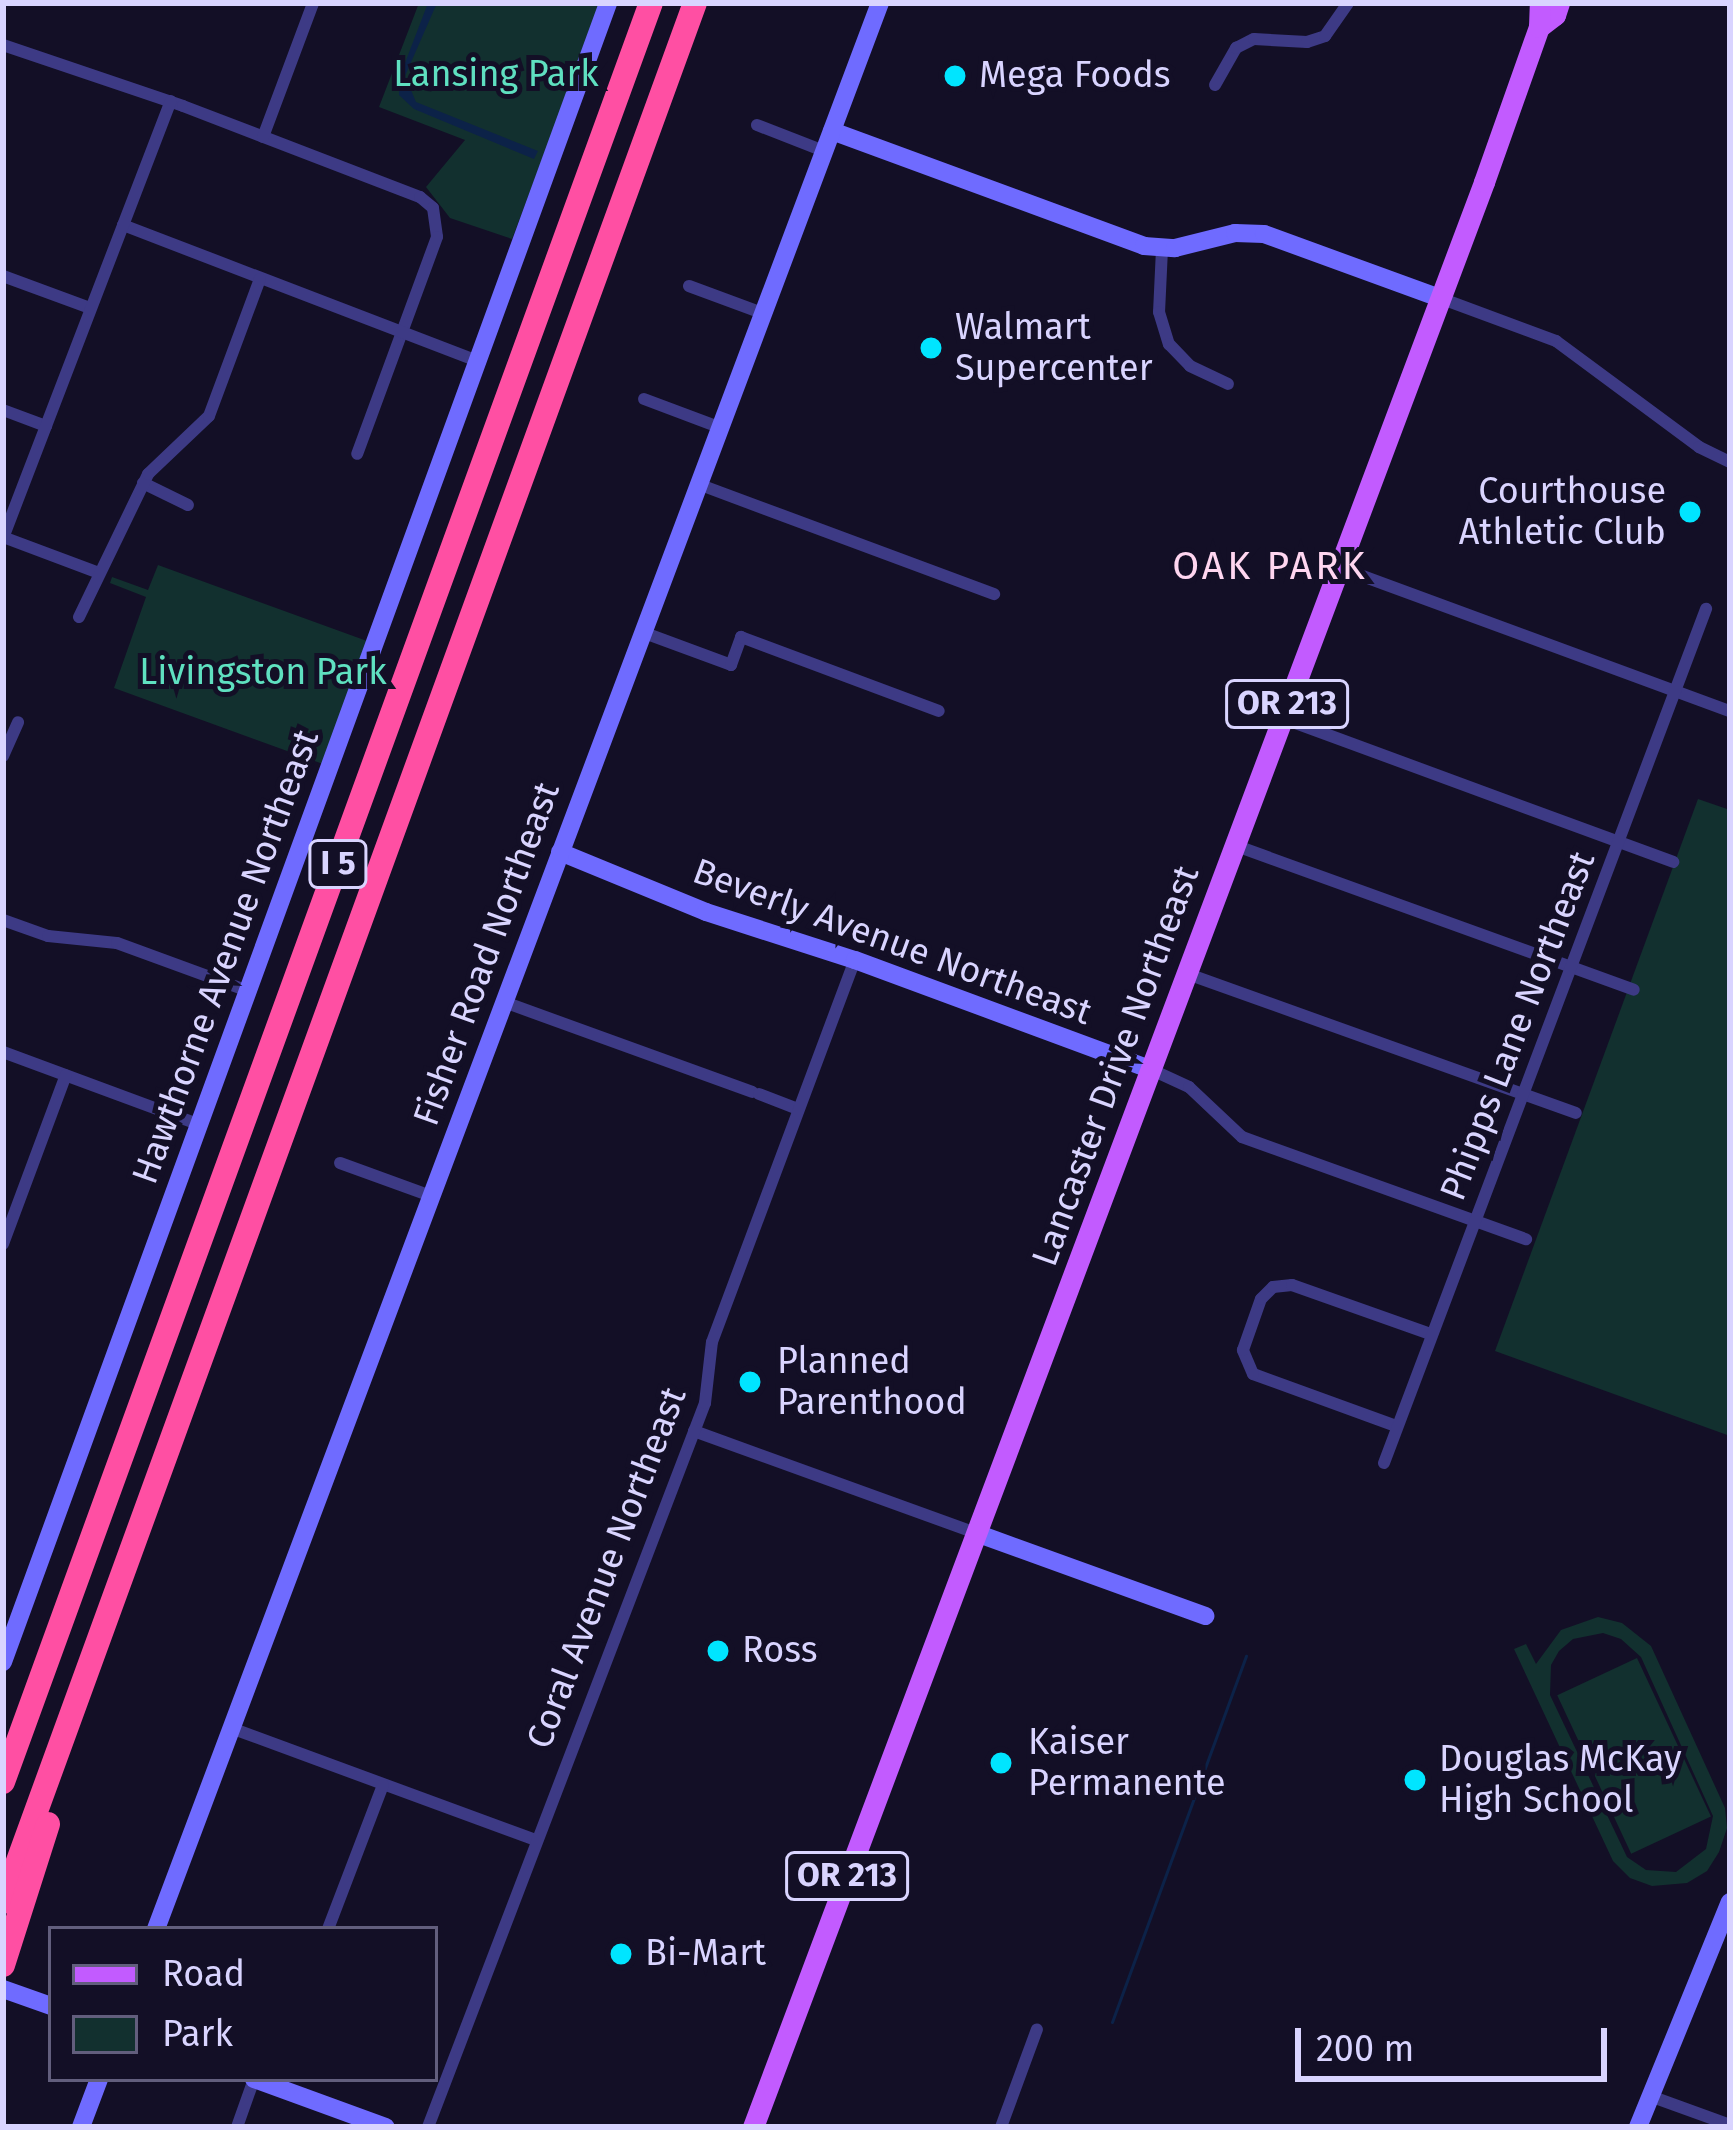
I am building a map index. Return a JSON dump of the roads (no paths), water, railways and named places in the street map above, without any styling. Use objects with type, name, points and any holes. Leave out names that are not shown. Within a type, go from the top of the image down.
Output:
[{"type":"highway","name":"I 5","points":[[3,1782],[651,3]]},
{"type":"highway","name":"I 5","points":[[3,1902],[695,3]]},
{"type":"highway","name":"I 5","points":[[6,1954],[105,1657],[127,1563]]},
{"type":"highway","points":[[3,1766],[24,1725]]},
{"type":"main road","name":"Lancaster Drive Northeast","points":[[753,2127],[1440,298],[1539,27],[1540,3]]},
{"type":"main road","name":"Lancaster Drive Northeast","points":[[1539,27],[1555,15],[1559,3]]},
{"type":"street","points":[[263,136],[313,3]]},
{"type":"street","name":"Hawthorne Avenue Northeast","points":[[3,1662],[608,3]]},
{"type":"street","name":"Fisher Road Northeast","points":[[157,1926],[880,3]]},
{"type":"street","points":[[1215,85],[1236,48],[1254,39],[1307,42],[1324,36],[1348,3]]},
{"type":"street","points":[[3,45],[263,136],[420,197],[435,212],[436,237],[357,454]]},
{"type":"street","points":[[99,573],[3,537],[171,101]]},
{"type":"street","points":[[757,125],[824,151]]},
{"type":"street","points":[[832,131],[1162,249],[1235,233],[1264,234],[1440,298],[1556,341],[1699,447],[1730,462]]},
{"type":"street","points":[[123,225],[478,361]]},
{"type":"street","points":[[1162,249],[1159,312],[1169,344],[1190,366],[1228,384]]},
{"type":"street","points":[[3,276],[90,308]]},
{"type":"street","points":[[79,617],[156,462],[209,416],[260,279]]},
{"type":"street","points":[[689,286],[762,313]]},
{"type":"street","points":[[644,398],[719,427]]},
{"type":"street","points":[[3,410],[46,425]]},
{"type":"street","points":[[143,483],[188,505]]},
{"type":"street","points":[[698,484],[994,594]]},
{"type":"street","points":[[1338,567],[1730,711]]},
{"type":"street","name":"Phipps Lane Northeast","points":[[1384,1463],[1706,609]]},
{"type":"street","points":[[642,632],[731,665],[741,638],[939,711]]},
{"type":"street","points":[[1282,718],[1673,862]]},
{"type":"street","points":[[3,756],[18,722]]},
{"type":"street","points":[[1234,845],[1634,990]]},
{"type":"street","name":"Beverly Avenue Northeast","points":[[560,852],[799,946],[855,960],[1150,1069],[1189,1087],[1242,1137],[1526,1239]]},
{"type":"street","points":[[3,920],[48,936],[117,943],[248,991]]},
{"type":"street","name":"Coral Avenue Northeast","points":[[428,2127],[707,1396],[712,1342],[855,960]]},
{"type":"street","points":[[1185,973],[1576,1113]]},
{"type":"street","points":[[504,1002],[799,1109]]},
{"type":"street","points":[[3,1052],[200,1125]]},
{"type":"street","points":[[3,1244],[66,1075]]},
{"type":"street","points":[[340,1163],[431,1196]]},
{"type":"street","points":[[3,1191],[20,1197]]},
{"type":"street","points":[[1396,1426],[1253,1374],[1243,1350],[1255,1316],[1267,1291],[1292,1286],[1430,1334]]},
{"type":"street","points":[[694,1431],[1205,1616]]},
{"type":"street","points":[[231,1728],[536,1840]]},
{"type":"street","points":[[329,1926],[383,1785]]},
{"type":"street","points":[[1638,2127],[1730,1902]]},
{"type":"street","points":[[3,1988],[48,2005]]},
{"type":"street","points":[[1001,2127],[1037,2029]]},
{"type":"street","points":[[81,2127],[98,2082]]},
{"type":"street","points":[[237,2127],[261,2082]]},
{"type":"street","points":[[267,2082],[386,2127]]},
{"type":"street","points":[[1650,2096],[1730,2125]]},
{"type":"water","points":[[428,3],[437,3],[405,76],[416,102],[538,151],[534,159],[414,109],[399,95],[400,76]]},
{"type":"waterway","points":[[1112,2022],[1246,1656]]},
{"type":"place","name":"Mega Foods","points":[[955,76]]},
{"type":"place","name":"Walmart Supercenter","points":[[931,348]]},
{"type":"place","name":"Courthouse Athletic Club","points":[[1690,512]]},
{"type":"place","name":"Planned Parenthood","points":[[750,1382]]},
{"type":"place","name":"Ross","points":[[718,1651]]},
{"type":"place","name":"Kaiser Permanente","points":[[1001,1763]]},
{"type":"place","name":"Douglas McKay High School","points":[[1415,1780]]},
{"type":"place","name":"Bi-Mart","points":[[621,1954]]},
{"type":"district","name":"OAK PARK","points":[[1270,566]]},
{"type":"park label","name":"Lansing Park","points":[[496,75]]},
{"type":"park label","name":"Livingston Park","points":[[263,673]]}]
